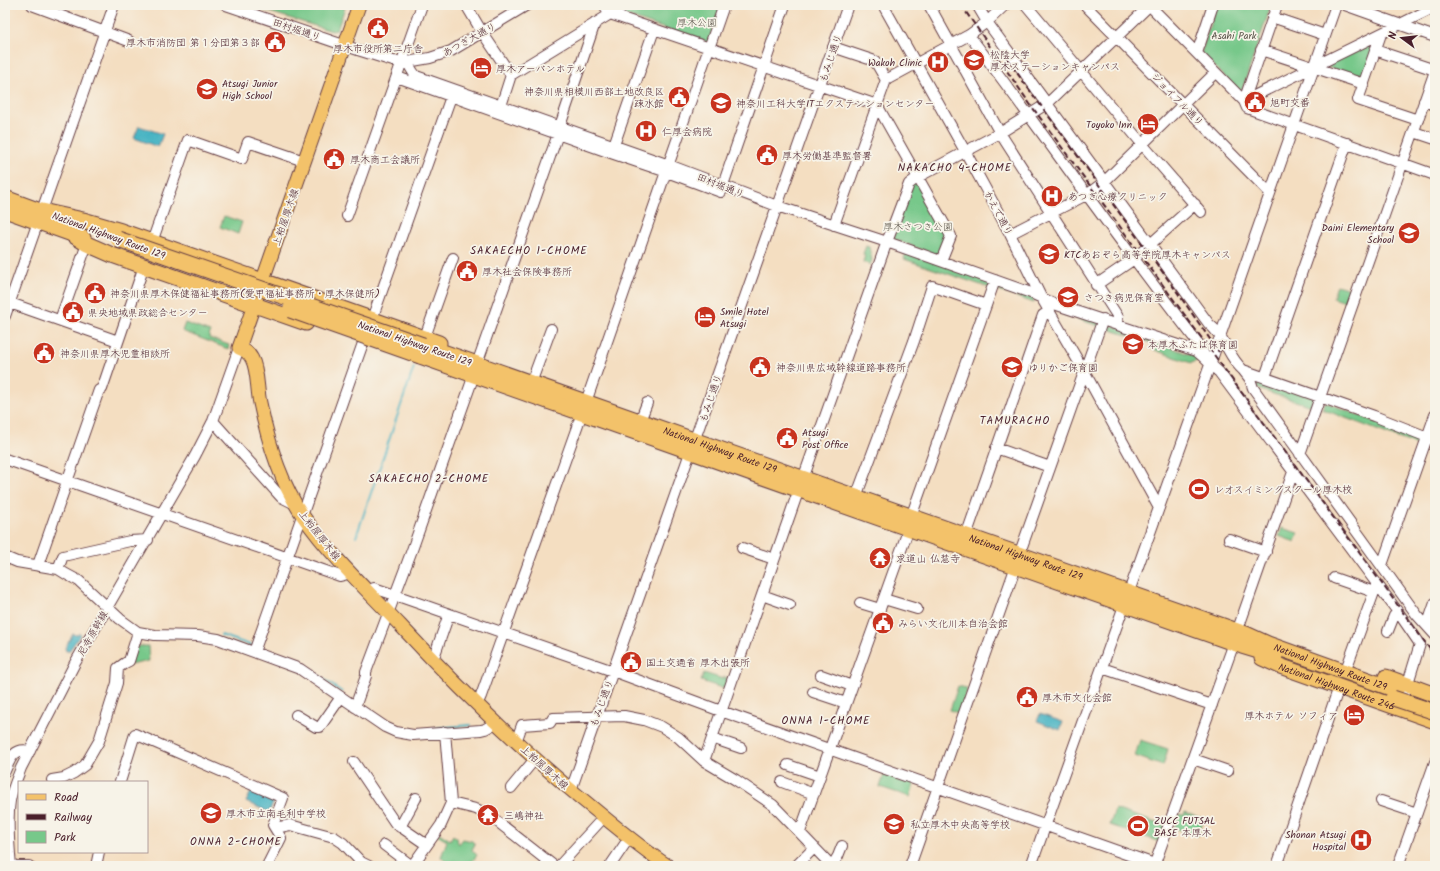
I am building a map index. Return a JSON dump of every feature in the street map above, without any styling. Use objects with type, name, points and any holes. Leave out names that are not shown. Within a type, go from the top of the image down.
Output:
[{"type":"highway","name":"National Highway Route 129","points":[[5,198],[40,217]]},
{"type":"highway","name":"National Highway Route 129","points":[[5,210],[40,217],[119,245],[423,346],[479,371],[910,523],[1240,639],[1268,644],[1399,695],[1435,712]]},
{"type":"highway","points":[[40,217],[87,244],[112,255],[254,305],[417,362],[479,371]]},
{"type":"highway","points":[[40,217],[83,220],[152,242],[372,319],[423,346]]},
{"type":"highway","name":"National Highway Route 129","points":[[73,235],[119,245]]},
{"type":"highway","name":"National Highway Route 129","points":[[479,371],[531,383],[584,408],[640,421],[693,446]]},
{"type":"highway","name":"National Highway Route 129","points":[[801,484],[856,497],[910,523],[966,536],[1018,561]]},
{"type":"highway","name":"National Highway Route 246","points":[[1240,639],[1271,637],[1348,664],[1399,695],[1435,721]]},
{"type":"highway","name":"National Highway Route 246","points":[[1240,639],[1256,655],[1280,666],[1339,687],[1399,695],[1435,695]]},
{"type":"highway","name":"National Highway Route 129","points":[[1399,695],[1435,703]]},
{"type":"main road","name":"上粕屋厚木線","points":[[359,5],[239,348],[248,353],[254,365],[257,389],[268,440],[284,479],[300,510],[319,537],[388,613],[477,705],[516,742],[629,838],[668,866]]},
{"type":"street","points":[[32,5],[129,41]]},
{"type":"street","points":[[5,316],[114,5]]},
{"type":"street","name":"田村堀通り","points":[[226,5],[238,7],[345,46],[383,58],[405,62],[416,76],[453,93],[501,106],[559,130],[614,145],[668,168],[722,188],[887,242],[1041,297],[1057,305],[1196,351],[1204,356],[1210,365],[1219,372],[1292,470],[1376,588],[1398,612],[1420,644],[1399,695]]},
{"type":"street","points":[[347,216],[397,77],[405,62],[422,5]]},
{"type":"street","points":[[466,5],[511,75]]},
{"type":"street","name":"あつぎ大通り","points":[[405,62],[440,55],[451,51],[527,5]]},
{"type":"street","points":[[604,5],[610,14],[877,105],[951,236],[941,261]]},
{"type":"street","points":[[501,106],[511,75],[625,5]]},
{"type":"street","points":[[477,705],[584,408],[724,5]]},
{"type":"street","points":[[722,188],[785,5]]},
{"type":"street","name":"もみじ通り","points":[[571,790],[848,5]]},
{"type":"street","name":"かえで通り","points":[[883,5],[966,151],[1010,234],[1041,297],[1084,371],[1159,508]]},
{"type":"street","points":[[929,5],[1000,133],[1096,285],[1118,317],[1117,324]]},
{"type":"street","points":[[977,5],[987,22],[1106,181],[1209,324],[1220,334],[1237,365],[1250,379],[1252,388],[1417,615],[1435,635]]},
{"type":"street","points":[[834,225],[886,80],[970,35],[1005,5]]},
{"type":"street","points":[[1026,5],[1143,145],[1198,208],[1151,243],[1134,259],[1096,285]]},
{"type":"street","name":"ジョイフル通り","points":[[1085,5],[1270,193]]},
{"type":"street","points":[[704,761],[774,559],[909,184],[918,177],[1000,133],[1048,104],[1149,5],[1244,101],[1247,108],[1435,175]]},
{"type":"street","points":[[1197,54],[1213,5]]},
{"type":"street","points":[[1244,101],[1277,5]]},
{"type":"street","points":[[1031,866],[1210,365],[1313,67],[1336,5]]},
{"type":"street","points":[[1345,5],[1435,30]]},
{"type":"street","points":[[1365,5],[1435,37]]},
{"type":"street","points":[[1244,101],[1435,7]]},
{"type":"street","points":[[1272,17],[1325,35]]},
{"type":"street","points":[[355,707],[368,666],[479,371],[595,23]]},
{"type":"street","points":[[614,145],[654,30]]},
{"type":"street","points":[[1381,34],[1358,100],[1418,120]]},
{"type":"street","points":[[970,35],[1088,194],[1134,259],[1198,343],[1210,365]]},
{"type":"street","points":[[833,47],[875,61],[886,80]]},
{"type":"street","points":[[1261,50],[1364,84]]},
{"type":"street","points":[[368,591],[374,588],[395,595],[613,671],[721,712],[830,749],[1156,865],[1212,705],[1240,639],[1292,470],[1302,457],[1320,398],[1435,71],[1375,50]]},
{"type":"street","points":[[1010,234],[1088,194],[1106,181],[1215,72]]},
{"type":"street","points":[[397,77],[453,93],[668,168]]},
{"type":"street","points":[[372,319],[453,93]]},
{"type":"street","points":[[1424,101],[1435,105]]},
{"type":"street","points":[[1414,132],[1435,139]]},
{"type":"street","points":[[152,242],[188,140],[242,159],[248,142],[304,161]]},
{"type":"street","points":[[1265,377],[1347,143]]},
{"type":"street","points":[[60,320],[87,244]]},
{"type":"street","points":[[423,346],[453,258]]},
{"type":"street","points":[[38,565],[99,390],[102,389],[144,266]]},
{"type":"street","points":[[800,832],[884,599],[995,280]]},
{"type":"street","points":[[856,497],[914,341],[932,286],[986,305]]},
{"type":"street","points":[[10,303],[118,341]]},
{"type":"street","points":[[966,536],[996,442],[1043,315],[1050,312]]},
{"type":"street","points":[[910,866],[1103,319]]},
{"type":"street","points":[[531,383],[551,329]]},
{"type":"street","points":[[254,652],[288,558],[300,510],[363,343]]},
{"type":"street","name":"尼寺原幹線","points":[[11,866],[7,853],[10,800],[14,786],[30,751],[75,663],[163,514],[213,421],[239,348]]},
{"type":"street","points":[[1242,370],[1374,416],[1431,439]]},
{"type":"street","points":[[640,421],[646,403]]},
{"type":"street","points":[[1382,566],[1431,439],[1435,415]]},
{"type":"street","points":[[213,421],[281,497],[300,510]]},
{"type":"street","points":[[996,442],[1050,467]]},
{"type":"street","points":[[5,458],[340,576],[349,571]]},
{"type":"street","points":[[269,483],[274,486],[280,486],[284,479]]},
{"type":"street","points":[[58,569],[63,556],[130,541],[148,540]]},
{"type":"street","points":[[1232,542],[1266,552]]},
{"type":"street","points":[[742,548],[774,559]]},
{"type":"street","points":[[5,557],[17,562],[58,569],[79,581],[120,620],[138,632],[165,636],[208,638],[227,642],[300,669],[385,727],[396,732],[413,734],[481,730],[496,723]]},
{"type":"street","points":[[1338,582],[1376,588],[1348,664]]},
{"type":"street","points":[[762,595],[790,605]]},
{"type":"street","points":[[884,599],[917,609]]},
{"type":"street","points":[[860,603],[880,609]]},
{"type":"street","points":[[1427,626],[1435,603]]},
{"type":"street","points":[[1388,631],[1394,616],[1398,612]]},
{"type":"street","points":[[433,660],[449,614]]},
{"type":"street","points":[[52,780],[64,778],[74,773],[85,764],[99,741],[118,684],[118,668],[129,661],[138,632]]},
{"type":"street","points":[[1102,668],[1212,705]]},
{"type":"street","points":[[821,675],[852,686]]},
{"type":"street","points":[[1277,866],[1339,687]]},
{"type":"street","points":[[813,692],[846,703]]},
{"type":"street","points":[[296,715],[316,727],[320,727],[341,697]]},
{"type":"street","points":[[516,742],[522,725],[550,722],[553,718],[624,716],[644,720],[662,727],[678,737],[704,761],[754,791],[773,805],[832,866],[842,846]]},
{"type":"street","points":[[384,846],[412,866],[441,825],[451,803],[445,732]]},
{"type":"street","points":[[120,781],[135,734],[283,798],[273,825],[281,838],[267,866]]},
{"type":"street","points":[[712,738],[741,748]]},
{"type":"street","points":[[5,771],[16,752],[20,750],[30,751]]},
{"type":"street","points":[[511,788],[535,759]]},
{"type":"street","points":[[1193,759],[1228,771]]},
{"type":"street","points":[[1398,866],[1435,762]]},
{"type":"street","points":[[358,764],[395,823],[427,844]]},
{"type":"street","points":[[788,765],[820,776]]},
{"type":"street","points":[[782,782],[814,794]]},
{"type":"street","points":[[400,827],[416,798]]},
{"type":"street","points":[[1386,800],[1417,813]]},
{"type":"street","points":[[451,803],[476,809],[489,815],[554,866]]},
{"type":"street","points":[[559,866],[604,817]]},
{"type":"street","points":[[275,828],[290,825],[334,838],[344,843],[366,865]]},
{"type":"street","points":[[610,866],[629,838]]},
{"type":"street","points":[[796,866],[814,848]]},
{"type":"street","points":[[96,866],[99,853]]},
{"type":"street","points":[[11,866],[29,866]]},
{"type":"green space","points":[[246,5],[346,5],[338,27],[336,30],[332,31]]},
{"type":"green space","name":"厚木公園","points":[[630,5],[721,5],[708,43],[620,14]]},
{"type":"green space","name":"Asahi Park","points":[[1216,5],[1271,6],[1241,93],[1201,53]]},
{"type":"green space","points":[[1377,37],[1364,79],[1322,65]]},
{"type":"green space","name":"厚木さつき公園","points":[[917,182],[947,238],[939,256],[893,239],[910,185]]},
{"type":"green space","points":[[224,216],[242,222],[238,234],[220,227]]},
{"type":"green space","points":[[866,246],[869,247],[872,260],[870,265],[863,262],[865,255],[863,254]]},
{"type":"green space","points":[[906,252],[1034,297],[1034,303],[904,259]]},
{"type":"green space","points":[[1337,285],[1353,290],[1349,303],[1333,298]]},
{"type":"green space","points":[[1062,307],[1202,359],[1191,363],[1152,349],[1151,343],[1062,314]]},
{"type":"green space","points":[[185,323],[210,332],[209,338],[229,345],[228,349],[182,331]]},
{"type":"green space","points":[[1253,375],[1314,396],[1311,406],[1258,389]]},
{"type":"green space","points":[[1325,402],[1421,439],[1419,446],[1322,409]]},
{"type":"green space","points":[[1282,528],[1298,533],[1295,542],[1279,536]]},
{"type":"green space","points":[[139,646],[148,646],[149,661],[130,665],[135,648]]},
{"type":"green space","points":[[704,673],[723,679],[724,677],[729,678],[725,689],[701,681]]},
{"type":"green space","points":[[958,686],[966,688],[967,691],[960,714],[950,710]]},
{"type":"green space","points":[[1140,740],[1168,749],[1163,766],[1135,756]]},
{"type":"green space","points":[[885,772],[915,782],[910,797],[880,787]]},
{"type":"green space","name":"ZUCC FUTSAL BASE 本厚木","points":[[1115,809],[1165,826],[1160,842],[1110,825]]},
{"type":"green space","points":[[1185,812],[1204,819],[1198,836],[1174,828],[1179,814],[1184,815]]},
{"type":"green space","points":[[439,833],[450,840],[453,835],[458,839],[459,844],[463,839],[472,841],[475,844],[472,850],[477,855],[469,866],[442,865],[446,862],[441,857],[447,841],[437,835]]},
{"type":"water","points":[[139,126],[163,134],[158,147],[134,138]]},
{"type":"water","points":[[79,633],[81,634],[69,651],[66,651],[65,648],[73,634],[77,635]]},
{"type":"water","points":[[1040,714],[1063,722],[1060,730],[1037,721]]},
{"type":"water","points":[[251,792],[274,802],[269,812],[246,802]]},
{"type":"waterway","points":[[356,537],[414,367]]},
{"type":"waterway","points":[[221,635],[253,646]]},
{"type":"waterway","points":[[259,648],[300,663],[342,692]]},
{"type":"waterway","points":[[436,728],[471,725]]},
{"type":"railway","points":[[961,5],[1030,104],[1435,656]]},
{"type":"railway","points":[[1001,51],[1175,289],[1219,352]]},
{"type":"place","name":"厚木市役所第二庁舎","points":[[378,28]]},
{"type":"place","name":"厚木市消防団 第１分団第３部","points":[[275,42]]},
{"type":"place","name":"松陰大学 厚木ステーションキャンパス","points":[[974,60]]},
{"type":"place","name":"Wakoh Clinic","points":[[938,62]]},
{"type":"place","name":"厚木アーバンホテル","points":[[481,68]]},
{"type":"place","name":"Atsugi Junior High School","points":[[207,89]]},
{"type":"place","name":"神奈川県相模川西部土地改良区 疎水館","points":[[679,97]]},
{"type":"place","name":"旭町交番","points":[[1255,102]]},
{"type":"place","name":"神奈川工科大学ITエクステンションセンター","points":[[721,103]]},
{"type":"place","name":"Toyoko Inn","points":[[1148,124]]},
{"type":"place","name":"仁厚会病院","points":[[646,131]]},
{"type":"place","name":"厚木労働基準監督署","points":[[767,155]]},
{"type":"place","name":"厚木商工会議所","points":[[334,159]]},
{"type":"place","name":"あつぎ心療クリニック","points":[[1052,196]]},
{"type":"place","name":"Daini Elementary School","points":[[1409,233]]},
{"type":"place","name":"KTCあおぞら高等学院厚木キャンパス","points":[[1049,254]]},
{"type":"place","name":"厚木社会保険事務所","points":[[467,271]]},
{"type":"place","name":"神奈川県厚木保健福祉事務所(愛甲福祉事務所・厚木保健所)","points":[[95,293]]},
{"type":"place","name":"さつき病児保育室","points":[[1068,297]]},
{"type":"place","name":"県央地域県政総合センター","points":[[73,312]]},
{"type":"place","name":"Smile Hotel Atsugi","points":[[705,317]]},
{"type":"place","name":"本厚木ふたば保育園","points":[[1133,344]]},
{"type":"place","name":"神奈川県厚木児童相談所","points":[[44,353]]},
{"type":"place","name":"神奈川県広域幹線道路事務所","points":[[760,367]]},
{"type":"place","name":"ゆりかご保育園","points":[[1012,367]]},
{"type":"place","name":"Atsugi Post Office","points":[[787,438]]},
{"type":"place","name":"レオスイミングスクール厚木校","points":[[1199,489]]},
{"type":"place","name":"求道山 仏慧寺","points":[[880,558]]},
{"type":"place","name":"みらい文化川本自治会館","points":[[883,623]]},
{"type":"place","name":"国土交通省 厚木出張所","points":[[631,662]]},
{"type":"place","name":"厚木市文化会館","points":[[1027,697]]},
{"type":"place","name":"厚木ホテル ソフィア","points":[[1354,715]]},
{"type":"place","name":"厚木市立南毛利中学校","points":[[211,813]]},
{"type":"place","name":"三嶋神社","points":[[488,815]]},
{"type":"place","name":"私立厚木中央高等学校","points":[[894,824]]},
{"type":"place","name":"ZUCC FUTSAL BASE 本厚木","points":[[1138,826]]},
{"type":"place","name":"Shonan Atsugi Hospital","points":[[1361,840]]},
{"type":"district","name":"NAKACHO 4-CHOME","points":[[955,167]]},
{"type":"district","name":"SAKAECHO 1-CHOME","points":[[529,250]]},
{"type":"district","name":"TAMURACHO","points":[[1015,420]]},
{"type":"district","name":"SAKAECHO 2-CHOME","points":[[429,478]]},
{"type":"district","name":"ONNA 1-CHOME","points":[[826,720]]},
{"type":"district","name":"ONNA 2-CHOME","points":[[236,841]]}]
